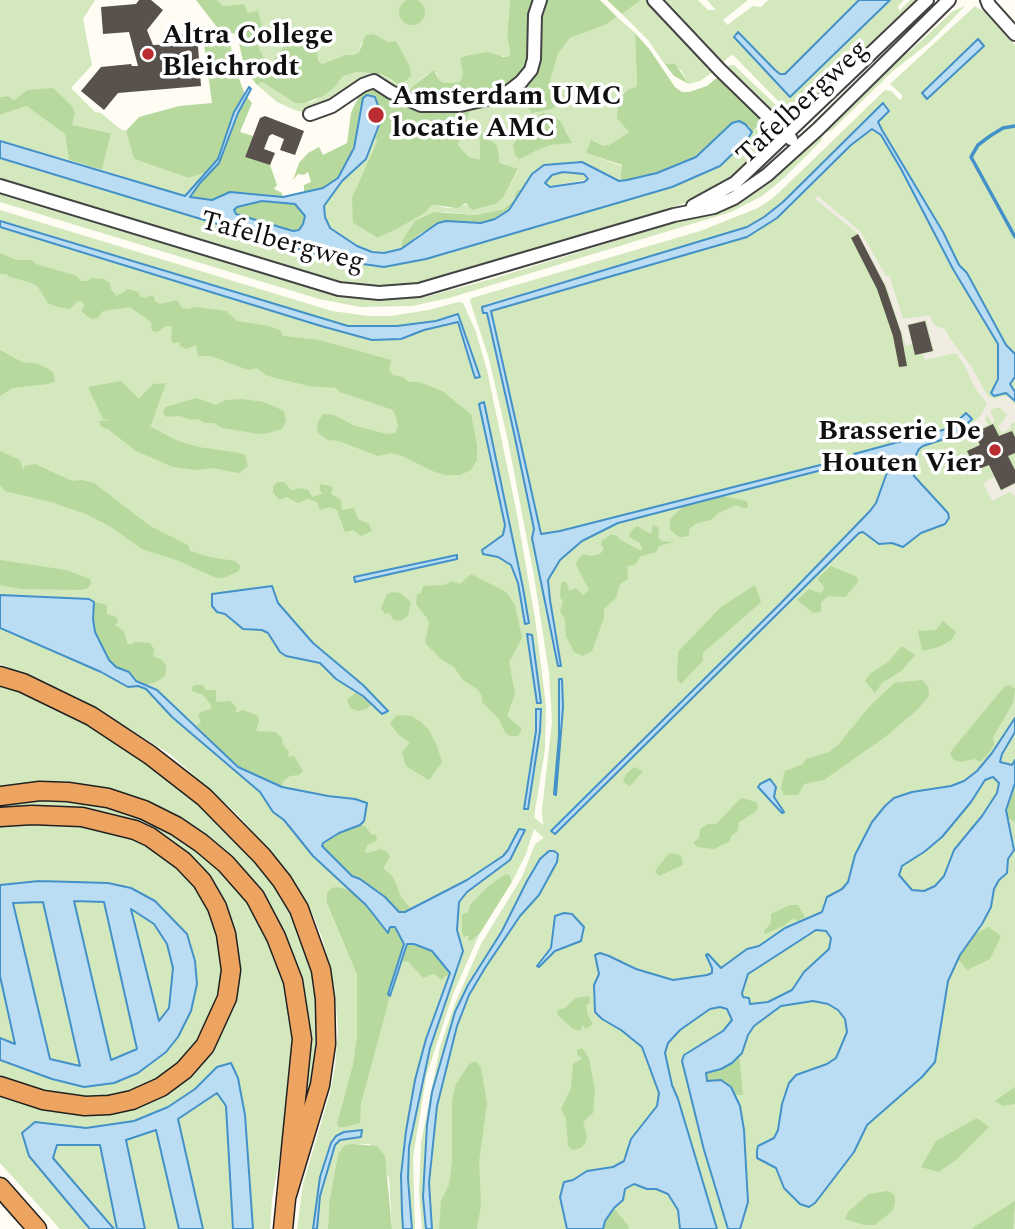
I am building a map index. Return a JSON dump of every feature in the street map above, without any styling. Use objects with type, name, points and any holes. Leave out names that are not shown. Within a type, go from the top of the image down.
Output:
[{"type":"highway","points":[[0,676],[23,683],[91,716],[150,755],[204,797],[262,856],[299,909],[321,970],[326,1044],[320,1085],[286,1198]]},
{"type":"highway","points":[[0,796],[40,791],[68,792],[108,798],[144,810],[176,826],[201,843],[226,864],[255,897],[276,937],[293,981],[302,1039],[283,1229]]},
{"type":"highway","points":[[0,817],[60,815],[102,820],[135,830],[158,843],[183,861],[202,881],[226,934],[230,970],[227,998],[205,1046],[184,1070],[161,1087],[132,1100],[85,1106],[43,1100],[0,1086]]},
{"type":"highway","points":[[0,1187],[37,1229]]},
{"type":"street","points":[[310,114],[332,106],[373,80],[391,92],[421,104],[446,106],[471,103],[508,92],[521,82],[531,69],[534,59],[535,15],[540,0]]},
{"type":"street","points":[[654,0],[797,145]]},
{"type":"street","name":"Tafelbergweg","points":[[674,215],[735,183],[927,0]]},
{"type":"street","name":"Tafelbergweg","points":[[0,186],[326,285],[368,293],[392,293],[435,286],[674,215],[714,207],[734,198],[767,175],[797,145],[818,129],[949,0]]},
{"type":"street","points":[[973,0],[988,3],[1015,34]]},
{"type":"green space","points":[[412,-1],[421,3],[425,12],[421,21],[412,25],[403,21],[399,12],[403,3]]},
{"type":"green space","points":[[0,0],[95,0],[83,19],[92,65],[71,88],[95,112],[101,113],[126,131],[134,159],[187,178],[207,172],[185,196],[102,170],[111,133],[72,125],[54,89],[27,90],[14,100],[8,96],[0,97]]},
{"type":"green space","points":[[196,0],[217,0],[223,6],[244,4],[248,13],[258,11],[264,33],[257,43],[263,57],[271,63],[290,38],[299,35],[307,35],[317,48],[318,60],[322,64],[345,55],[354,55],[359,52],[366,35],[374,34],[388,42],[396,41],[409,65],[411,76],[401,85],[381,74],[357,72],[343,76],[335,87],[323,96],[305,103],[295,103],[262,82],[257,85],[245,70],[237,34],[225,32],[216,26]]},
{"type":"green space","points":[[217,0],[510,0],[507,36],[510,51],[509,56],[460,59],[463,75],[460,82],[444,83],[439,80],[436,72],[429,73],[413,86],[406,96],[380,78],[307,112],[297,111],[277,102],[257,85],[262,82],[295,103],[305,103],[314,101],[335,87],[343,76],[357,72],[381,74],[392,81],[388,42],[374,34],[361,44],[359,52],[354,55],[345,55],[322,64],[318,60],[317,48],[307,35],[299,35],[283,47],[271,63],[263,57],[257,43],[264,33],[259,17],[248,13],[244,4],[223,6]]},
{"type":"green space","points":[[510,0],[535,0],[527,67],[509,86],[483,96],[434,103],[406,96],[413,86],[434,70],[439,80],[444,83],[460,82],[463,75],[460,59],[465,56],[488,52],[503,57],[509,56],[507,36]]},
{"type":"green space","points":[[546,0],[600,0],[617,17],[605,25],[570,38],[558,54],[550,81],[562,94],[558,104],[552,109],[532,113],[526,104],[506,100],[530,79],[540,16]]},
{"type":"green space","points":[[607,0],[641,0],[622,14]]},
{"type":"green space","points":[[641,0],[646,0],[714,71],[700,81],[689,84],[681,70],[670,63],[664,63],[648,40],[622,14]]},
{"type":"green space","points":[[662,0],[698,0],[708,10],[716,10],[707,0],[748,0],[723,20],[727,25],[753,6],[761,7],[768,0],[859,0],[785,74],[780,74],[760,54],[734,36],[790,97],[890,0],[904,0],[898,6],[899,11],[910,0],[922,0],[807,112],[784,107],[734,56],[731,55],[721,64]]},
{"type":"green space","points":[[965,6],[930,42],[893,71],[831,131],[823,130],[900,55],[909,52],[953,11]]},
{"type":"green space","points":[[975,6],[989,15],[1015,45],[1015,1229],[422,1229],[419,1191],[421,1143],[440,1047],[454,1006],[481,944],[522,877],[535,844],[544,838],[534,829],[526,854],[512,882],[510,875],[487,887],[470,905],[468,912],[462,914],[462,932],[471,941],[480,933],[453,994],[426,1077],[413,1158],[415,1229],[412,1229],[408,1179],[409,1147],[430,1048],[463,951],[457,930],[459,902],[467,892],[510,860],[524,835],[512,843],[503,856],[467,880],[405,913],[322,846],[364,821],[367,803],[299,791],[264,781],[208,737],[158,690],[136,681],[88,599],[0,595],[0,227],[372,340],[401,339],[458,322],[458,314],[436,321],[397,326],[348,326],[0,221],[0,210],[332,311],[391,316],[463,303],[476,332],[487,370],[535,618],[546,706],[545,749],[534,817],[543,825],[542,810],[552,722],[549,673],[534,576],[508,441],[489,359],[470,301],[472,298],[700,231],[758,208],[773,198],[885,90],[891,91],[900,100],[903,96],[890,84]],"holes":[[[883,104],[889,111],[789,207],[747,237],[485,313],[482,307],[747,227],[783,202]]]},
{"type":"green space","points":[[617,17],[635,33],[637,87],[629,132],[609,145],[586,153],[622,166],[620,181],[582,162],[544,165],[532,174],[521,191],[517,190],[514,200],[504,209],[476,215],[443,212],[403,239],[401,249],[384,253],[357,246],[330,228],[324,206],[342,181],[366,159],[375,137],[377,141],[357,187],[353,223],[376,238],[425,213],[432,205],[448,208],[503,198],[518,170],[500,163],[479,131],[480,161],[469,157],[458,145],[471,108],[506,100],[526,104],[555,88],[550,81],[558,54],[570,38],[605,25]],"holes":[[[552,114],[568,134],[533,153],[513,145],[530,120]]]},
{"type":"green space","points":[[635,33],[675,87],[682,92],[707,86],[719,76],[762,121],[752,132],[749,126],[732,123],[696,157],[657,173],[620,181],[622,165],[586,153],[591,140],[603,146],[609,145],[629,132],[617,118],[622,96],[629,89],[637,87]]},
{"type":"green space","points":[[226,41],[230,41],[234,65],[245,95],[234,112],[218,159],[207,172],[188,178],[134,159],[126,131],[139,117],[179,106],[212,103],[204,44],[226,45]]},
{"type":"green space","points":[[664,63],[675,64],[689,84],[674,76]]},
{"type":"green space","points":[[734,65],[783,112],[801,116],[790,120],[773,114],[726,68]]},
{"type":"green space","points":[[53,88],[71,105],[75,113],[72,125],[111,133],[102,170],[69,160],[65,134],[26,106],[0,115],[0,97],[8,96],[14,100],[27,90]]},
{"type":"green space","points":[[377,90],[409,107],[445,111],[471,108],[458,145],[469,157],[480,160],[479,130],[497,146],[500,163],[518,169],[503,198],[495,204],[472,210],[466,203],[458,208],[432,205],[425,213],[377,238],[353,223],[352,198],[377,141],[375,137],[380,125],[363,98],[356,139],[338,178],[323,188],[304,193],[304,185],[311,182],[308,172],[304,175],[298,174],[293,180],[299,163],[308,153],[319,147],[323,155],[347,143],[351,113],[361,93]]},
{"type":"green space","points":[[247,97],[252,103],[240,132],[253,136],[245,157],[270,165],[277,185],[274,189],[282,193],[283,197],[230,192],[212,200],[190,197],[219,163]]},
{"type":"green space","points":[[26,106],[65,134],[69,160],[0,141],[0,115]]},
{"type":"green space","points":[[543,113],[552,114],[560,121],[572,143],[549,145],[519,159],[515,155],[513,145],[530,120]]},
{"type":"green space","points":[[762,121],[770,137],[761,157],[702,198],[431,281],[398,287],[363,288],[339,284],[0,179],[0,158],[316,254],[384,267],[426,259],[672,187],[720,166]]},
{"type":"green space","points":[[819,134],[821,141],[783,179],[762,196],[731,212],[449,298],[412,306],[360,307],[319,299],[0,202],[0,194],[349,298],[403,299],[429,296],[495,278],[731,205],[768,182]]},
{"type":"green space","points":[[563,172],[584,174],[588,179],[550,187],[545,183],[552,175]]},
{"type":"green space","points":[[517,189],[521,191],[517,200],[509,210],[495,219],[482,223],[446,221],[421,233],[401,249],[403,239],[415,221],[434,212],[476,215],[504,209],[514,200]]},
{"type":"green space","points":[[263,201],[295,204],[305,216],[299,230],[293,231],[236,214],[234,210]]},
{"type":"green space","points":[[0,253],[16,260],[32,260],[36,264],[77,276],[81,281],[103,279],[110,283],[111,290],[117,296],[128,289],[145,298],[153,295],[155,301],[160,304],[177,300],[182,308],[226,311],[237,321],[269,326],[280,330],[283,336],[319,340],[391,360],[389,369],[393,375],[442,391],[471,414],[477,460],[471,470],[460,475],[447,475],[400,455],[391,453],[378,456],[339,441],[328,440],[318,433],[317,424],[323,414],[334,415],[355,426],[387,434],[395,433],[398,427],[396,417],[393,410],[340,392],[336,388],[309,386],[266,375],[257,368],[248,370],[211,356],[198,356],[196,345],[186,349],[180,346],[179,342],[173,343],[172,326],[166,326],[157,332],[152,331],[151,322],[130,307],[103,311],[98,318],[91,319],[81,311],[83,302],[78,301],[70,309],[48,303],[38,287],[32,283],[0,274]]},
{"type":"green space","points":[[0,350],[22,362],[39,364],[53,372],[55,381],[12,388],[0,396]]},
{"type":"green space","points":[[121,381],[139,399],[153,384],[166,383],[149,426],[178,441],[245,455],[248,466],[239,473],[212,468],[198,470],[173,467],[136,451],[108,429],[101,427],[99,421],[111,420],[103,419],[88,387]]},
{"type":"green space","points":[[197,398],[216,405],[225,400],[264,402],[284,411],[286,420],[282,429],[264,434],[222,428],[198,419],[167,417],[163,413],[165,407]]},
{"type":"green space","points":[[0,451],[20,460],[23,470],[25,466],[35,464],[72,481],[94,483],[150,526],[188,545],[190,551],[235,561],[240,566],[239,571],[216,578],[179,561],[142,549],[111,527],[86,514],[5,491],[0,485]]},
{"type":"green space","points":[[284,482],[291,490],[308,490],[312,497],[322,494],[319,488],[321,484],[333,487],[331,494],[341,500],[342,510],[354,508],[358,519],[369,524],[372,531],[361,536],[353,530],[345,532],[337,510],[330,507],[320,510],[317,502],[307,499],[298,503],[287,497],[279,500],[273,492],[273,486]]},
{"type":"green space","points":[[722,496],[747,501],[747,508],[736,505],[718,513],[711,520],[697,523],[689,529],[689,535],[685,537],[679,537],[670,530],[670,519],[684,506]]},
{"type":"green space","points":[[653,525],[659,528],[658,537],[661,541],[673,542],[659,546],[656,552],[641,556],[635,565],[627,566],[628,579],[620,584],[616,598],[604,609],[604,618],[592,651],[583,656],[574,652],[566,636],[565,619],[560,611],[563,602],[560,597],[561,584],[564,581],[569,591],[576,588],[583,595],[589,590],[576,564],[583,554],[600,554],[604,549],[602,541],[611,534],[643,550],[639,542],[629,537],[630,532],[637,526],[651,534]]},
{"type":"green space","points":[[0,560],[66,570],[90,579],[91,583],[88,588],[80,590],[22,589],[0,585]]},
{"type":"green space","points":[[831,566],[857,577],[858,582],[845,597],[829,596],[821,602],[821,612],[813,613],[797,600],[809,589],[820,593],[823,591],[825,588],[818,580]]},
{"type":"green space","points":[[471,574],[506,592],[515,605],[522,638],[509,662],[515,694],[507,716],[522,729],[518,736],[510,736],[505,732],[498,718],[482,702],[482,696],[477,689],[463,680],[454,667],[441,659],[425,643],[429,623],[416,604],[417,595],[421,593],[423,586],[445,585],[452,581],[460,584]]},
{"type":"green space","points":[[755,585],[761,602],[703,653],[703,661],[681,684],[677,679],[678,652],[721,607]]},
{"type":"green space","points":[[400,593],[411,602],[408,616],[400,621],[394,620],[389,613],[385,614],[381,608],[387,594]]},
{"type":"green space","points":[[94,602],[107,605],[107,614],[116,617],[118,621],[115,625],[124,631],[127,643],[150,643],[154,649],[153,656],[166,665],[165,676],[146,685],[136,681],[129,672],[116,667],[109,660],[95,632]]},
{"type":"green space","points":[[943,621],[956,632],[951,640],[939,647],[922,651],[918,631],[936,630]]},
{"type":"green space","points":[[0,628],[101,672],[127,687],[138,686],[146,689],[172,717],[260,792],[273,812],[284,820],[313,856],[349,890],[338,887],[327,895],[327,905],[357,975],[357,1036],[353,1064],[337,1123],[359,1123],[361,1104],[401,961],[408,962],[423,978],[434,974],[441,980],[450,973],[426,1039],[415,1080],[401,1175],[403,1229],[392,1229],[389,1178],[370,1144],[354,1144],[338,1154],[329,1203],[328,1229],[317,1229],[320,1196],[335,1145],[340,1140],[358,1138],[361,1130],[336,1136],[320,1177],[313,1229],[297,1229],[303,1184],[330,1093],[338,1032],[335,991],[322,937],[309,906],[285,868],[237,814],[170,754],[81,699],[0,664]]},
{"type":"green space","points":[[902,646],[915,655],[901,671],[882,683],[875,693],[865,681]]},
{"type":"green space","points":[[0,679],[56,702],[194,791],[279,883],[310,945],[324,1038],[311,1112],[293,1084],[272,1199],[270,1229],[60,1229],[0,1163]]},
{"type":"green space","points":[[922,680],[928,686],[929,696],[916,711],[885,737],[824,780],[804,784],[798,795],[784,795],[781,788],[785,771],[803,764],[806,759],[829,752],[838,745],[869,707],[894,683]]},
{"type":"green space","points":[[195,685],[203,685],[205,690],[216,690],[216,702],[230,701],[236,707],[236,713],[243,710],[258,716],[256,731],[275,732],[289,751],[288,757],[294,756],[303,771],[283,781],[282,787],[238,767],[197,726],[201,722],[198,716],[211,709],[211,705],[203,695],[192,691]]},
{"type":"green space","points":[[1010,685],[1015,689],[1013,703],[993,737],[994,745],[987,755],[980,762],[975,759],[960,762],[954,760],[950,754],[952,750],[1005,686]]},
{"type":"green space","points":[[356,692],[371,705],[358,711],[350,708],[347,700]]},
{"type":"green space","points":[[397,715],[411,716],[421,722],[429,730],[437,746],[442,762],[429,780],[406,766],[402,752],[410,743],[397,733],[390,723]]},
{"type":"green space","points":[[634,767],[643,771],[630,786],[623,782],[626,774]]},
{"type":"green space","points":[[1015,784],[1015,822],[1008,818],[1006,810]]},
{"type":"green space","points":[[741,798],[756,802],[758,807],[739,822],[738,831],[732,835],[729,842],[714,849],[697,847],[693,843],[699,838],[700,829],[708,824],[716,824]]},
{"type":"green space","points":[[360,825],[376,835],[377,841],[367,845],[365,852],[380,849],[390,857],[383,868],[393,877],[401,897],[411,909],[405,913],[399,912],[385,897],[360,879],[352,877],[322,846],[345,830]]},
{"type":"green space","points":[[669,853],[681,855],[683,865],[659,876],[655,871]]},
{"type":"green space","points":[[506,874],[510,875],[512,882],[480,933],[471,941],[468,940],[468,936],[464,937],[462,932],[462,914],[468,912],[470,905],[487,887]]},
{"type":"green space","points":[[331,888],[349,890],[366,905],[387,932],[390,927],[395,927],[404,943],[388,994],[390,996],[361,1104],[360,1123],[345,1127],[339,1127],[337,1123],[353,1064],[357,1036],[357,975],[327,904],[327,894]]},
{"type":"green space","points":[[790,905],[798,905],[805,917],[797,921],[794,918],[765,934],[764,931],[771,923],[771,914]]},
{"type":"green space","points":[[988,927],[1001,936],[990,959],[967,970],[958,959],[972,936]]},
{"type":"green space","points":[[407,944],[432,951],[450,973],[441,980],[434,974],[423,978],[408,962],[401,961]]},
{"type":"green space","points":[[589,996],[590,1002],[586,1005],[592,1025],[586,1029],[583,1025],[580,1031],[573,1029],[558,1015],[557,1010],[565,1008],[575,998]]},
{"type":"green space","points":[[582,1048],[589,1058],[595,1091],[593,1113],[583,1122],[587,1137],[585,1143],[581,1148],[573,1150],[568,1146],[566,1119],[561,1109],[571,1089],[573,1064],[582,1059],[577,1050]]},
{"type":"green space","points":[[739,1055],[743,1095],[735,1095],[707,1082],[706,1073]]},
{"type":"green space","points":[[476,1061],[481,1068],[487,1103],[479,1162],[481,1205],[477,1229],[439,1229],[441,1201],[449,1185],[452,1162],[452,1100],[456,1084],[469,1064]]},
{"type":"green space","points":[[1015,1087],[1015,1104],[1003,1106],[995,1101]]},
{"type":"green space","points":[[977,1118],[989,1127],[956,1160],[938,1172],[921,1167],[936,1141]]},
{"type":"green space","points":[[345,1145],[377,1146],[385,1156],[392,1229],[328,1229],[329,1203],[338,1154]]},
{"type":"green space","points":[[887,1191],[895,1197],[895,1204],[892,1211],[875,1225],[864,1225],[845,1219],[848,1212],[869,1194]]},
{"type":"green space","points":[[1015,1201],[1013,1229],[972,1229],[977,1225]]},
{"type":"green space","points":[[614,1208],[629,1227],[628,1229],[603,1229]]},
{"type":"shaded area","points":[[818,196],[861,232],[886,276],[889,275],[903,319],[929,315],[935,326],[945,329],[987,395],[994,399],[1009,397],[1015,405],[1015,422],[1010,429],[1002,433],[998,427],[1007,415],[999,407],[990,410],[995,422],[992,423],[987,415],[985,419],[988,425],[973,432],[970,426],[981,415],[987,403],[976,390],[964,365],[956,353],[925,360],[923,354],[934,351],[926,320],[907,325],[912,344],[906,346],[886,285],[858,234],[815,199]]},
{"type":"shaded area","points":[[994,477],[1001,491],[1015,484],[1015,496],[1010,492],[992,501],[983,483]]},
{"type":"water","points":[[859,0],[890,0],[790,97],[734,37],[738,32],[775,70],[785,74]]},
{"type":"water","points":[[978,39],[984,46],[927,99],[922,93]]},
{"type":"water","points":[[249,87],[251,89],[238,113],[219,163],[190,197],[212,200],[230,192],[283,197],[323,188],[338,178],[354,148],[363,98],[367,95],[375,97],[382,117],[366,159],[342,181],[324,206],[330,228],[357,246],[384,253],[401,249],[438,223],[481,223],[495,219],[509,210],[532,174],[544,165],[582,162],[619,181],[627,180],[657,173],[696,157],[732,123],[739,121],[752,132],[720,166],[672,187],[426,259],[384,267],[316,254],[0,158],[0,141],[185,196],[218,159],[234,112]],"holes":[[[563,172],[584,174],[588,179],[584,182],[550,187],[545,183],[552,175]],[[262,201],[295,204],[305,216],[303,224],[299,230],[293,231],[236,214],[234,210]]]},
{"type":"water","points":[[883,103],[889,111],[878,122],[882,130],[943,232],[959,265],[967,273],[1006,345],[1015,354],[1015,377],[1010,384],[1015,392],[1015,401],[1006,393],[994,396],[991,393],[998,379],[998,344],[953,269],[901,169],[881,135],[872,129],[851,145],[777,218],[747,237],[491,311],[541,534],[840,460],[841,465],[618,523],[582,541],[560,560],[548,580],[561,666],[558,666],[514,433],[487,313],[483,313],[482,307],[747,227],[783,202]]},
{"type":"water","points":[[0,221],[348,326],[397,326],[436,321],[458,314],[480,377],[475,378],[458,322],[401,339],[372,340],[0,227]]},
{"type":"water","points":[[484,402],[523,588],[529,623],[525,624],[518,583],[511,565],[498,557],[483,554],[482,550],[503,535],[505,525],[479,404]]},
{"type":"water","points":[[966,413],[972,419],[956,435],[923,446],[913,461],[914,476],[948,513],[949,518],[945,524],[921,533],[903,547],[892,543],[879,544],[863,532],[859,533],[555,834],[551,831],[870,511],[876,503],[889,467],[885,454],[857,462],[854,454],[950,428]]},
{"type":"water","points":[[457,555],[457,559],[355,582],[354,577]]},
{"type":"water","points":[[272,586],[278,603],[313,643],[363,685],[388,711],[382,714],[363,696],[336,679],[320,663],[286,656],[280,652],[268,633],[243,629],[212,606],[212,594]]},
{"type":"water","points":[[0,595],[89,599],[94,602],[95,632],[109,660],[116,667],[129,672],[136,681],[157,690],[238,767],[282,787],[367,803],[364,821],[360,825],[339,833],[322,846],[352,876],[385,897],[399,912],[405,912],[467,880],[503,856],[519,829],[525,830],[510,860],[467,892],[459,902],[457,930],[463,951],[430,1048],[409,1147],[408,1179],[412,1229],[403,1229],[401,1175],[406,1131],[426,1039],[450,973],[432,951],[407,944],[390,996],[388,994],[404,944],[395,927],[390,927],[388,933],[366,905],[313,856],[284,820],[273,812],[260,792],[172,717],[146,689],[128,687],[101,672],[0,628]]},
{"type":"water","points":[[527,634],[532,635],[541,703],[537,703]]},
{"type":"water","points":[[559,679],[562,679],[563,707],[556,795],[554,794],[559,736]]},
{"type":"water","points":[[536,709],[541,709],[540,731],[528,809],[524,809],[536,731]]},
{"type":"water","points":[[1015,718],[1015,732],[1000,762],[1012,765],[1015,760],[1015,783],[1006,810],[1014,850],[1008,859],[1007,873],[994,889],[991,907],[960,955],[948,981],[935,1062],[922,1077],[867,1125],[854,1152],[815,1203],[809,1207],[800,1204],[784,1188],[776,1168],[757,1158],[757,1151],[758,1146],[774,1138],[778,1130],[789,1083],[796,1075],[836,1058],[847,1032],[845,1019],[838,1010],[828,1004],[813,1001],[781,1006],[754,1026],[742,1053],[732,1063],[706,1073],[707,1081],[721,1080],[731,1087],[740,1106],[744,1130],[748,1202],[740,1229],[728,1229],[704,1150],[682,1061],[684,1055],[723,1031],[732,1020],[727,1009],[720,1007],[710,1009],[680,1030],[668,1043],[665,1053],[672,1085],[717,1229],[680,1229],[678,1210],[668,1194],[634,1184],[625,1189],[623,1200],[605,1221],[603,1229],[567,1229],[560,1197],[564,1182],[587,1171],[613,1167],[624,1161],[631,1139],[657,1106],[659,1093],[642,1047],[595,1012],[594,985],[599,974],[595,955],[600,953],[636,969],[673,980],[712,973],[706,955],[721,968],[747,949],[759,946],[785,928],[822,912],[827,897],[842,889],[848,882],[855,855],[872,822],[894,798],[964,781],[977,771]],"holes":[[[993,777],[999,783],[997,793],[954,850],[944,876],[935,886],[924,891],[912,890],[899,875],[902,866],[942,837],[985,780]],[[816,930],[826,931],[831,938],[829,949],[804,972],[792,990],[768,1002],[750,1004],[749,998],[743,997],[742,993],[748,974]]]},
{"type":"water","points":[[770,779],[776,787],[774,797],[784,812],[782,813],[758,787]]},
{"type":"water","points":[[549,851],[558,854],[557,862],[539,895],[520,916],[485,968],[469,995],[457,1026],[437,1106],[429,1183],[432,1229],[426,1229],[423,1197],[427,1125],[432,1092],[455,1012],[468,985],[502,931],[527,881],[540,859]]},
{"type":"water","points":[[39,881],[108,883],[131,888],[155,901],[187,934],[195,961],[197,984],[191,1011],[178,1037],[166,1052],[138,1073],[114,1083],[84,1087],[52,1079],[0,1060],[0,1038],[15,1044],[0,976],[0,885]],"holes":[[[74,901],[104,902],[137,1049],[111,1060]],[[43,902],[80,1066],[50,1059],[13,903]],[[131,909],[154,924],[167,944],[173,968],[169,1008],[159,1021]]]},
{"type":"water","points":[[572,914],[584,927],[581,941],[555,951],[539,967],[537,966],[551,948],[555,916]]},
{"type":"water","points":[[231,1063],[238,1078],[245,1115],[253,1229],[233,1229],[226,1106],[217,1093],[178,1119],[203,1229],[179,1229],[156,1130],[126,1140],[145,1229],[117,1229],[100,1145],[57,1145],[53,1158],[114,1229],[90,1229],[29,1156],[22,1133],[35,1122],[86,1128],[134,1121],[168,1107],[195,1089],[217,1067]]},
{"type":"water","points":[[362,1130],[361,1137],[340,1140],[335,1145],[320,1196],[317,1229],[313,1229],[320,1177],[331,1143],[336,1136],[344,1132]]},
{"type":"building","points":[[139,0],[151,0],[163,10],[147,30],[153,45],[174,44],[175,35],[197,33],[201,86],[118,93],[104,110],[81,91],[101,67],[131,64],[138,66],[129,32],[103,34],[101,7],[136,4]]},
{"type":"building","points":[[265,116],[304,131],[295,155],[280,150],[284,139],[272,134],[269,136],[264,149],[275,153],[270,165],[245,157],[260,118]]},
{"type":"building","points":[[858,234],[885,286],[901,333],[907,366],[899,367],[893,336],[877,289],[851,238]]},
{"type":"building","points":[[925,321],[933,351],[915,355],[908,325]]},
{"type":"building","points":[[993,424],[999,436],[1012,431],[1015,437],[1015,453],[1008,456],[1015,470],[1015,483],[1001,490],[989,465],[976,470],[967,451],[980,445],[974,433]]},
{"type":"waterway","points":[[1015,126],[1003,128],[990,136],[978,145],[971,157],[1015,237]]},
{"type":"place","name":"Altra College Bleichrodt","points":[[148,54]]},
{"type":"place","name":"Amsterdam UMC locatie AMC","points":[[376,115]]},
{"type":"place","name":"Brasserie De Houten Vier","points":[[995,450]]}]
